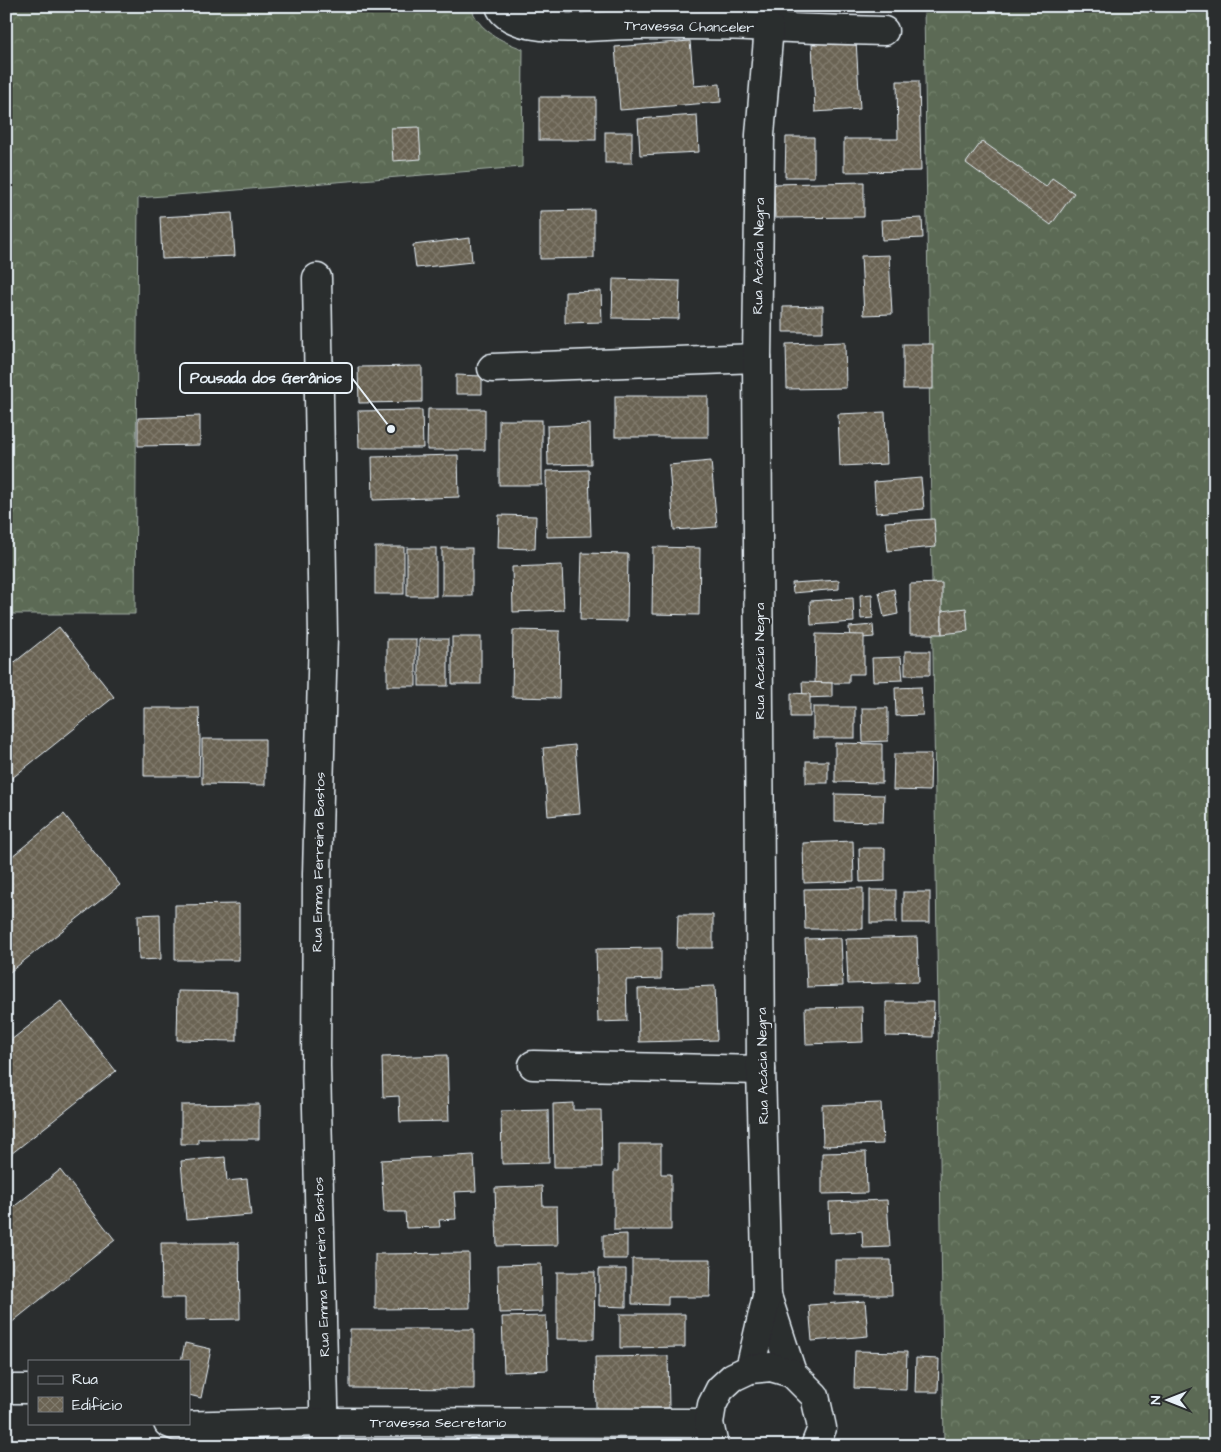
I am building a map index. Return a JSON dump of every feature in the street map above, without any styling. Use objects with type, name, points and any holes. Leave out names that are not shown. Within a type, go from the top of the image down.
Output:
[{"type":"street","name":"Travessa Chanceler","points":[[500,6],[502,11],[516,20],[534,25],[558,16],[635,24],[767,16],[809,30],[884,31]]},
{"type":"street","name":"Rua Acácia Negra","points":[[750,1369],[767,1296],[762,1070],[757,358],[760,135],[767,16]]},
{"type":"street","name":"Rua Emma Ferreira Bastos","points":[[317,278],[323,635],[317,864],[316,1066],[325,1434]]},
{"type":"street","points":[[492,368],[757,358]]},
{"type":"street","points":[[533,1065],[762,1070]]},
{"type":"street","name":"Rua Acácia Negra","points":[[767,1296],[792,1373]]},
{"type":"street","points":[[712,1434],[712,1405],[720,1389],[733,1377],[750,1369],[771,1367],[792,1373],[815,1396],[822,1428],[815,1446]]},
{"type":"street","points":[[6,1389],[28,1388]]},
{"type":"street","name":"Travessa Secretario","points":[[171,1424],[176,1426],[325,1434],[712,1434]]},
{"type":"green space","points":[[6,6],[471,6],[479,22],[491,34],[523,49],[522,167],[138,198],[135,614],[6,614]]},
{"type":"green space","points":[[924,6],[1215,6],[1215,1446],[944,1446]]},
{"type":"building","points":[[856,40],[860,109],[815,112],[812,42]]},
{"type":"building","points":[[690,41],[694,86],[720,84],[721,102],[620,110],[615,47]]},
{"type":"building","points":[[897,81],[919,81],[921,171],[844,172],[844,139],[898,139]]},
{"type":"building","points":[[539,97],[596,97],[596,140],[539,140]]},
{"type":"building","points":[[697,115],[699,152],[640,155],[638,119]]},
{"type":"building","points":[[419,127],[421,159],[393,161],[391,128]]},
{"type":"building","points":[[605,132],[632,132],[632,163],[605,163]]},
{"type":"building","points":[[786,137],[814,137],[814,177],[785,177]]},
{"type":"building","points":[[982,141],[1046,187],[1052,178],[1074,193],[1051,225],[966,163]]},
{"type":"building","points":[[864,182],[864,217],[775,218],[774,184]]},
{"type":"building","points":[[594,210],[594,258],[540,259],[540,211]]},
{"type":"building","points":[[232,213],[235,256],[162,259],[160,217]]},
{"type":"building","points":[[922,218],[923,238],[882,240],[881,220]]},
{"type":"building","points":[[470,238],[472,262],[416,268],[413,245]]},
{"type":"building","points":[[889,255],[892,314],[864,315],[861,256]]},
{"type":"building","points":[[613,279],[680,281],[679,319],[612,318]]},
{"type":"building","points":[[601,291],[602,322],[565,323],[565,292]]},
{"type":"building","points":[[823,306],[823,332],[783,332],[783,307]]},
{"type":"building","points":[[845,342],[846,388],[787,389],[786,344]]},
{"type":"building","points":[[903,344],[933,344],[933,389],[903,389]]},
{"type":"building","points":[[422,366],[422,402],[359,403],[358,367]]},
{"type":"building","points":[[456,375],[482,376],[482,394],[456,394]]},
{"type":"building","points":[[615,396],[708,396],[708,437],[615,437]]},
{"type":"building","points":[[428,409],[485,409],[485,450],[427,450]]},
{"type":"building","points":[[422,410],[423,448],[359,448],[358,411]]},
{"type":"building","points":[[885,412],[887,464],[840,466],[838,414]]},
{"type":"building","points":[[200,416],[200,445],[138,446],[138,418]]},
{"type":"building","points":[[499,420],[542,420],[542,485],[499,485]]},
{"type":"building","points":[[590,424],[591,464],[548,465],[547,426]]},
{"type":"building","points":[[458,455],[459,497],[373,500],[372,457]]},
{"type":"building","points":[[711,461],[717,527],[674,530],[669,465]]},
{"type":"building","points":[[589,470],[591,536],[547,537],[546,471]]},
{"type":"building","points":[[921,478],[924,509],[876,513],[874,482]]},
{"type":"building","points":[[499,515],[536,516],[535,549],[498,548]]},
{"type":"building","points":[[934,519],[936,547],[888,551],[885,522]]},
{"type":"building","points":[[375,547],[404,547],[404,594],[375,594]]},
{"type":"building","points":[[653,547],[700,548],[699,615],[652,614]]},
{"type":"building","points":[[407,548],[436,548],[436,596],[407,596]]},
{"type":"building","points":[[442,548],[472,548],[472,596],[442,596]]},
{"type":"building","points":[[582,553],[628,554],[627,621],[580,620]]},
{"type":"building","points":[[562,565],[564,610],[513,612],[512,567]]},
{"type":"building","points":[[839,580],[839,589],[793,593],[792,583]]},
{"type":"building","points":[[942,583],[942,634],[910,634],[910,584]]},
{"type":"building","points":[[894,589],[898,614],[884,617],[879,592]]},
{"type":"building","points":[[872,594],[873,618],[861,619],[860,595]]},
{"type":"building","points":[[853,598],[854,622],[811,625],[810,601]]},
{"type":"building","points":[[966,608],[968,631],[942,634],[942,611]]},
{"type":"building","points":[[873,625],[874,637],[850,639],[849,627]]},
{"type":"building","points":[[59,627],[114,697],[6,783],[6,669]]},
{"type":"building","points":[[513,630],[560,631],[559,698],[512,697]]},
{"type":"building","points":[[816,634],[864,635],[864,674],[849,674],[849,683],[815,683]]},
{"type":"building","points":[[452,637],[481,637],[481,684],[452,684]]},
{"type":"building","points":[[387,639],[416,639],[416,686],[387,686]]},
{"type":"building","points":[[419,639],[448,639],[448,686],[419,686]]},
{"type":"building","points":[[905,651],[930,651],[930,675],[905,675]]},
{"type":"building","points":[[901,657],[903,680],[873,681],[872,658]]},
{"type":"building","points":[[802,682],[832,683],[832,697],[803,698]]},
{"type":"building","points":[[921,687],[923,715],[896,716],[895,688]]},
{"type":"building","points":[[791,693],[810,694],[810,717],[791,717]]},
{"type":"building","points":[[813,707],[855,707],[855,738],[813,738]]},
{"type":"building","points":[[144,708],[199,708],[199,776],[144,776]]},
{"type":"building","points":[[862,708],[888,708],[888,741],[863,742]]},
{"type":"building","points":[[202,739],[265,739],[265,785],[202,784]]},
{"type":"building","points":[[835,743],[882,744],[882,783],[835,782]]},
{"type":"building","points":[[575,745],[580,813],[548,816],[543,748]]},
{"type":"building","points":[[894,754],[931,754],[930,791],[893,790]]},
{"type":"building","points":[[806,761],[828,761],[828,783],[806,783]]},
{"type":"building","points":[[835,794],[884,795],[883,822],[835,821]]},
{"type":"building","points":[[64,814],[120,885],[6,975],[6,861]]},
{"type":"building","points":[[853,841],[854,881],[804,883],[803,843]]},
{"type":"building","points":[[859,848],[885,848],[885,881],[860,882]]},
{"type":"building","points":[[863,888],[863,929],[805,929],[804,889]]},
{"type":"building","points":[[870,890],[896,890],[896,923],[870,923]]},
{"type":"building","points":[[903,892],[930,892],[930,923],[903,923]]},
{"type":"building","points":[[239,904],[239,960],[175,960],[175,905]]},
{"type":"building","points":[[160,914],[161,959],[139,960],[138,915]]},
{"type":"building","points":[[678,915],[713,915],[713,948],[677,948]]},
{"type":"building","points":[[917,937],[919,982],[848,984],[846,939]]},
{"type":"building","points":[[841,938],[843,986],[807,987],[805,939]]},
{"type":"building","points":[[661,948],[661,979],[626,980],[627,1021],[598,1022],[596,949]]},
{"type":"building","points":[[715,986],[717,1040],[639,1042],[638,989]]},
{"type":"building","points":[[178,991],[237,992],[237,1041],[177,1040]]},
{"type":"building","points":[[61,1001],[116,1071],[6,1158],[6,1044]]},
{"type":"building","points":[[886,1002],[934,1002],[933,1037],[886,1036]]},
{"type":"building","points":[[862,1007],[863,1042],[806,1044],[805,1008]]},
{"type":"building","points":[[447,1055],[449,1121],[400,1122],[399,1096],[383,1097],[382,1057]]},
{"type":"building","points":[[573,1103],[573,1110],[601,1110],[602,1167],[554,1167],[553,1104]]},
{"type":"building","points":[[881,1103],[883,1144],[823,1146],[822,1105]]},
{"type":"building","points":[[259,1104],[259,1139],[198,1139],[198,1144],[181,1144],[181,1105]]},
{"type":"building","points":[[548,1110],[549,1163],[502,1164],[501,1111]]},
{"type":"building","points":[[618,1144],[661,1144],[661,1174],[671,1174],[671,1230],[614,1230],[614,1171],[618,1171]]},
{"type":"building","points":[[866,1152],[867,1193],[822,1194],[822,1153]]},
{"type":"building","points":[[474,1155],[476,1191],[454,1192],[456,1219],[439,1220],[440,1227],[406,1228],[405,1212],[384,1212],[381,1160]]},
{"type":"building","points":[[225,1157],[227,1181],[247,1179],[251,1215],[186,1220],[181,1161]]},
{"type":"building","points":[[60,1170],[115,1240],[6,1327],[6,1213]]},
{"type":"building","points":[[542,1186],[543,1206],[557,1206],[558,1245],[497,1246],[495,1188]]},
{"type":"building","points":[[887,1200],[890,1247],[863,1248],[862,1231],[830,1233],[829,1202]]},
{"type":"building","points":[[627,1234],[627,1259],[603,1259],[603,1235]]},
{"type":"building","points":[[161,1243],[239,1243],[240,1319],[185,1320],[185,1298],[162,1298]]},
{"type":"building","points":[[469,1253],[470,1308],[375,1309],[375,1254]]},
{"type":"building","points":[[632,1259],[711,1259],[710,1297],[668,1297],[668,1305],[632,1304]]},
{"type":"building","points":[[835,1260],[891,1260],[892,1295],[835,1295]]},
{"type":"building","points":[[541,1264],[542,1312],[499,1313],[498,1265]]},
{"type":"building","points":[[599,1269],[626,1269],[626,1307],[599,1306]]},
{"type":"building","points":[[557,1272],[595,1272],[594,1339],[557,1339]]},
{"type":"building","points":[[865,1301],[868,1336],[812,1341],[809,1305]]},
{"type":"building","points":[[620,1314],[685,1314],[685,1347],[620,1348]]},
{"type":"building","points":[[546,1316],[548,1370],[504,1372],[502,1317]]},
{"type":"building","points":[[350,1329],[474,1329],[474,1389],[350,1388]]},
{"type":"building","points":[[185,1343],[211,1349],[201,1398],[190,1395],[190,1360],[181,1360]]},
{"type":"building","points":[[855,1351],[907,1352],[906,1390],[854,1388]]},
{"type":"building","points":[[668,1356],[669,1408],[596,1409],[595,1357]]},
{"type":"building","points":[[916,1358],[939,1359],[938,1392],[915,1392]]},
{"type":"place","name":"Pousada dos Gerânios","points":[[391,429]]}]
